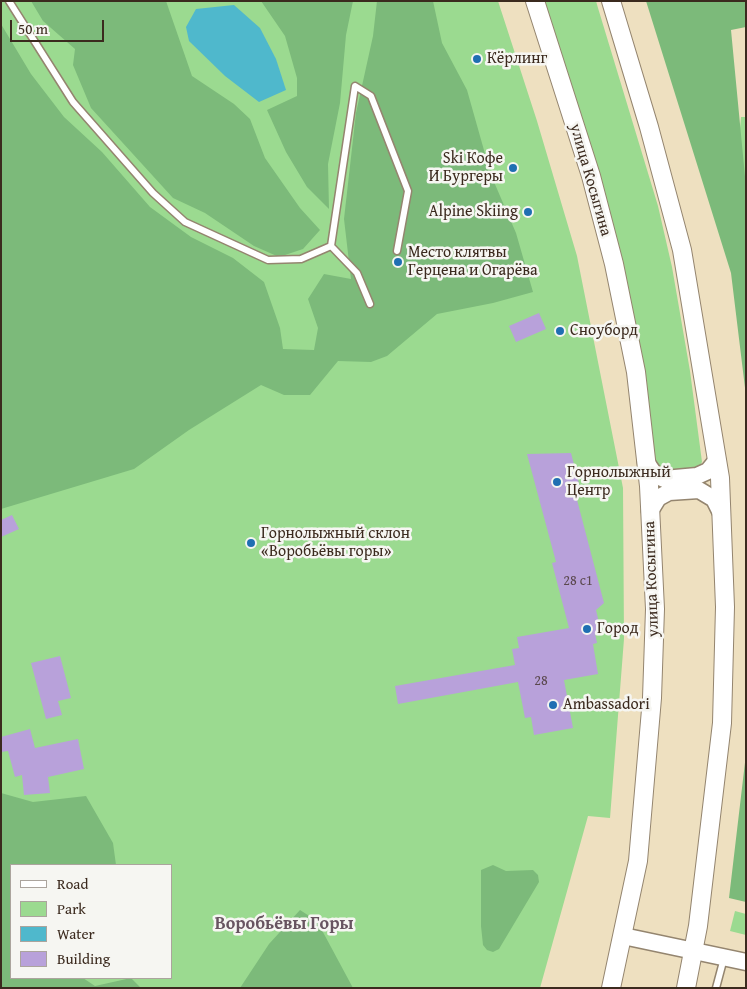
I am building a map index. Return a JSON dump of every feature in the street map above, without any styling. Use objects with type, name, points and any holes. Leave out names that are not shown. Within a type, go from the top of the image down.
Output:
[{"type":"main road","name":"улица Косыгина","points":[[535,1],[591,176],[614,264],[636,372],[650,511],[655,610],[652,698],[638,861],[611,988]]},
{"type":"main road","points":[[611,1],[649,127],[682,250],[717,460],[725,607],[722,723],[695,951],[686,988]]},
{"type":"street","points":[[646,462],[654,475],[664,478],[697,476],[708,471],[717,460]]},
{"type":"street","points":[[650,511],[658,498],[669,492],[699,490],[714,499],[721,513]]},
{"type":"street","points":[[623,936],[746,962]]},
{"type":"lane","points":[[9,1],[73,102],[153,194],[186,222],[268,260],[301,259],[330,246]]},
{"type":"lane","points":[[330,246],[355,86],[371,96],[408,191],[397,251]]},
{"type":"lane","points":[[330,246],[357,274],[370,304]]},
{"type":"lane","points":[[716,988],[724,957]]},
{"type":"green space","points":[[1,1],[498,1],[537,121],[577,256],[623,488],[624,639],[610,818],[588,816],[540,988],[1,988]]},
{"type":"green space","points":[[31,1],[166,1],[192,76],[234,104],[250,119],[265,158],[300,208],[320,230],[303,249],[279,257],[254,246],[205,213],[173,198],[91,108],[73,65],[75,49],[43,21]]},
{"type":"green space","points":[[261,1],[353,1],[346,35],[340,103],[328,164],[329,209],[307,187],[286,152],[267,110],[297,96],[297,78],[285,36]]},
{"type":"green space","points":[[377,1],[433,1],[442,43],[467,90],[491,175],[516,233],[533,292],[493,303],[437,314],[387,356],[371,362],[338,361],[310,395],[284,395],[261,385],[189,430],[134,469],[1,509],[1,24],[31,74],[64,117],[102,152],[150,207],[191,237],[233,258],[264,282],[280,328],[283,349],[314,350],[318,328],[308,299],[324,274],[351,279],[344,219],[356,113],[373,36]]},
{"type":"green space","points":[[544,1],[596,1],[658,206],[672,267],[690,371],[702,462],[697,470],[657,475],[645,380],[583,123]]},
{"type":"green space","points":[[646,1],[746,1],[746,27],[731,30],[746,187],[746,396],[731,273]]},
{"type":"green space","points":[[741,117],[746,117],[746,184],[735,183]]},
{"type":"green space","points":[[746,754],[746,902],[729,898]]},
{"type":"green space","points":[[1,793],[33,802],[86,796],[113,843],[116,864],[10,864],[10,979],[84,979],[95,986],[132,979],[141,988],[1,988]]},
{"type":"green space","points":[[493,865],[506,871],[533,870],[538,875],[539,882],[499,949],[493,952],[487,950],[483,945],[481,870]]},
{"type":"green space","points":[[300,910],[317,921],[353,988],[240,988],[269,944]]},
{"type":"green space","points":[[735,911],[746,914],[746,935],[730,931]]},
{"type":"water","points":[[234,5],[260,28],[276,59],[286,90],[259,102],[225,76],[189,41],[186,27],[196,9]]},
{"type":"building","points":[[539,313],[546,329],[516,342],[509,326]]},
{"type":"building","points":[[571,453],[582,495],[576,496],[604,603],[596,610],[601,631],[595,633],[597,643],[593,644],[598,674],[564,680],[573,728],[534,735],[531,717],[525,718],[518,682],[398,704],[395,686],[515,665],[512,649],[519,648],[517,637],[569,628],[552,563],[556,562],[527,454]]},
{"type":"building","points":[[12,515],[19,529],[1,537],[1,520]]},
{"type":"building","points":[[60,656],[71,698],[58,701],[62,715],[46,719],[31,663]]},
{"type":"building","points":[[30,729],[35,748],[78,739],[84,769],[48,777],[50,793],[24,795],[22,775],[15,777],[8,751],[1,752],[1,737]]},
{"type":"place","name":"Кёрлинг","points":[[477,59]]},
{"type":"place","name":"Ski Кофе И Бургеры","points":[[513,168]]},
{"type":"place","name":"Alpine Skiing","points":[[528,212]]},
{"type":"place","name":"Место клятвы Герцена и Огарёва","points":[[398,262]]},
{"type":"place","name":"Сноуборд","points":[[560,331]]},
{"type":"place","name":"Горнолыжный Центр","points":[[557,482]]},
{"type":"place","name":"Горнолыжный склон «Воробьёвы горы»","points":[[251,543]]},
{"type":"place","name":"Город","points":[[587,629]]},
{"type":"place","name":"Ambassadori","points":[[553,705]]},
{"type":"district","name":"Воробьёвы Горы","points":[[284,924]]}]
